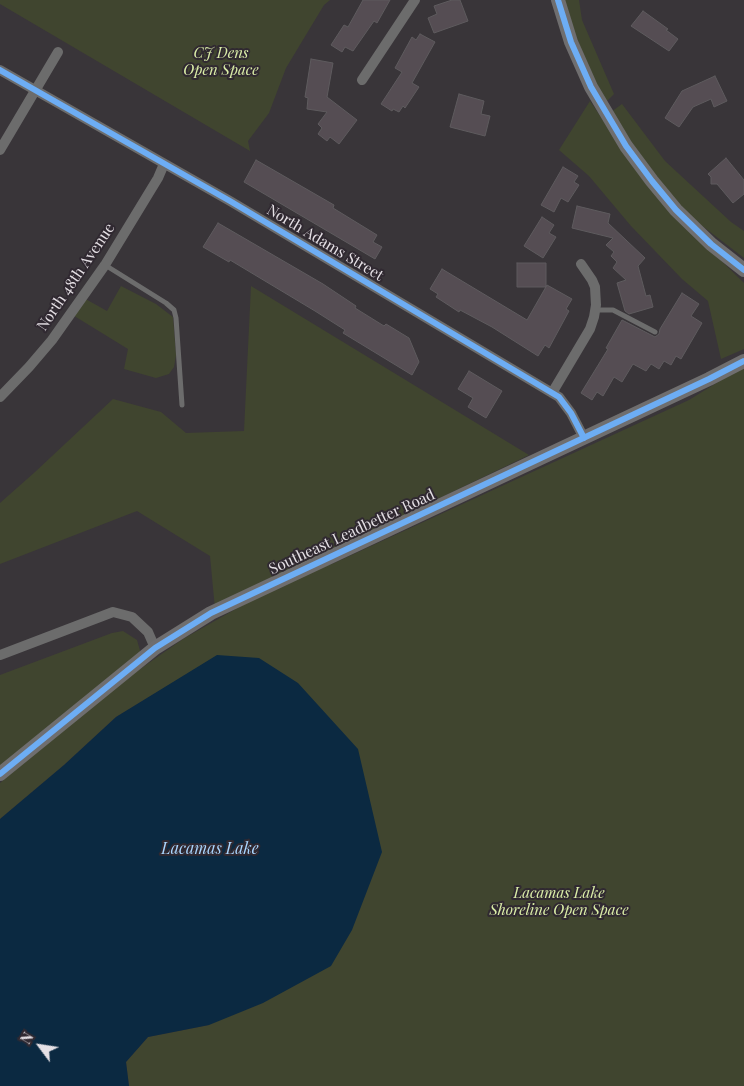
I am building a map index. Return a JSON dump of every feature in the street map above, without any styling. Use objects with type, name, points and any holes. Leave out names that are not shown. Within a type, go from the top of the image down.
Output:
[{"type":"street","points":[[362,80],[416,0]]},
{"type":"street","points":[[558,0],[590,87],[626,146],[676,210],[711,244],[744,270]]},
{"type":"street","points":[[0,150],[58,52]]},
{"type":"street","name":"North Adams Street","points":[[0,70],[230,201],[552,392],[567,407],[584,438]]},
{"type":"street","name":"North 48th Avenue","points":[[0,397],[52,340],[105,265],[158,178],[164,164]]},
{"type":"street","points":[[552,392],[590,329],[596,310],[595,287],[581,264]]},
{"type":"street","name":"Southeast Leadbetter Road","points":[[0,774],[155,648],[211,613],[744,361]]},
{"type":"street","points":[[0,655],[113,612],[132,617],[148,632],[155,648]]},
{"type":"lane","points":[[105,265],[174,310],[182,405]]},
{"type":"lane","points":[[596,310],[614,310],[655,332]]},
{"type":"green space","name":"CJ Dens Open Space","points":[[0,0],[330,0],[324,5],[286,68],[269,113],[248,141],[250,151],[0,4]]},
{"type":"green space","points":[[563,0],[579,0],[582,20],[614,94],[605,103],[591,76]]},
{"type":"green space","points":[[590,101],[635,168],[682,222],[744,283],[744,349],[721,359],[708,301],[682,279],[631,226],[589,176],[559,150]]},
{"type":"green space","points":[[622,104],[665,161],[731,222],[744,231],[744,258],[692,218],[653,174],[611,112]]},
{"type":"green space","points":[[121,286],[156,304],[173,317],[176,355],[174,367],[169,374],[156,378],[124,369],[128,349],[71,314],[82,297],[107,311]]},
{"type":"green space","points":[[251,286],[529,455],[276,577],[215,609],[210,556],[137,511],[0,564],[0,503],[113,399],[161,412],[186,433],[244,431]]},
{"type":"green space","name":"Lacamas Lake Shoreline Open Space","points":[[744,366],[744,1086],[129,1086],[126,1062],[148,1037],[209,1025],[217,656],[116,717],[64,765],[0,819],[0,783],[106,693],[183,639],[301,572],[332,564],[689,400]]},
{"type":"green space","points":[[123,631],[137,640],[141,654],[0,768],[0,675],[112,633]]},
{"type":"water","name":"Lacamas Lake","points":[[217,655],[259,658],[298,683],[358,749],[382,852],[352,930],[331,966],[263,1003],[209,1025],[148,1037],[126,1062],[129,1086],[0,1086],[0,819],[64,765],[116,717]]},
{"type":"building","points":[[363,0],[390,0],[377,23],[374,21],[353,51],[345,47],[342,52],[331,45],[344,25],[348,27]]},
{"type":"building","points":[[452,0],[460,0],[468,21],[434,33],[428,18],[437,14],[434,6]]},
{"type":"building","points":[[643,11],[668,29],[666,30],[678,39],[669,51],[631,26]]},
{"type":"building","points":[[420,34],[435,42],[412,83],[419,87],[405,108],[403,106],[399,112],[393,109],[392,111],[381,104],[402,72],[395,68],[412,37],[416,40]]},
{"type":"building","points":[[311,59],[333,63],[327,97],[357,120],[339,144],[330,137],[327,141],[318,134],[322,128],[318,124],[327,112],[307,109],[308,98],[305,97]]},
{"type":"building","points":[[715,76],[727,101],[714,107],[711,99],[693,107],[679,127],[665,118],[682,91]]},
{"type":"building","points":[[459,94],[484,101],[481,114],[490,116],[485,136],[450,127]]},
{"type":"building","points":[[726,158],[744,180],[744,194],[733,203],[717,184],[711,184],[711,177],[708,174]]},
{"type":"building","points":[[256,160],[334,205],[333,208],[377,235],[373,242],[382,247],[375,259],[244,182]]},
{"type":"building","points":[[563,167],[578,176],[574,182],[579,185],[568,202],[561,198],[554,212],[541,205]]},
{"type":"building","points":[[577,206],[610,214],[608,223],[645,258],[638,266],[646,296],[650,295],[653,307],[629,314],[625,311],[617,283],[626,280],[613,268],[617,262],[611,256],[614,252],[606,245],[613,238],[572,228]]},
{"type":"building","points":[[542,217],[554,225],[549,233],[556,237],[543,258],[524,246]]},
{"type":"building","points":[[218,223],[323,284],[356,306],[355,308],[384,326],[386,324],[409,338],[419,362],[412,375],[343,333],[345,330],[315,311],[230,260],[229,262],[203,247]]},
{"type":"building","points":[[517,263],[546,263],[546,287],[517,287]]},
{"type":"building","points":[[442,269],[527,320],[547,285],[572,299],[566,309],[569,311],[549,348],[545,345],[538,356],[492,327],[460,310],[459,312],[436,297],[438,294],[430,289]]},
{"type":"building","points":[[682,293],[699,304],[691,316],[702,323],[681,359],[676,356],[671,365],[664,361],[659,369],[651,364],[646,371],[633,364],[622,382],[614,377],[603,396],[597,392],[592,400],[581,393],[608,349],[606,348],[622,320],[655,337],[659,334],[660,329]]},
{"type":"building","points":[[469,371],[502,391],[486,418],[468,407],[473,398],[458,389]]},
{"type":"cycle path","points":[[558,0],[571,42],[591,87],[626,146],[676,210],[711,244],[744,270]]},
{"type":"cycle path","points":[[0,70],[230,201],[559,397],[571,413],[584,438]]},
{"type":"cycle path","points":[[0,774],[155,648],[211,613],[744,361]]}]
